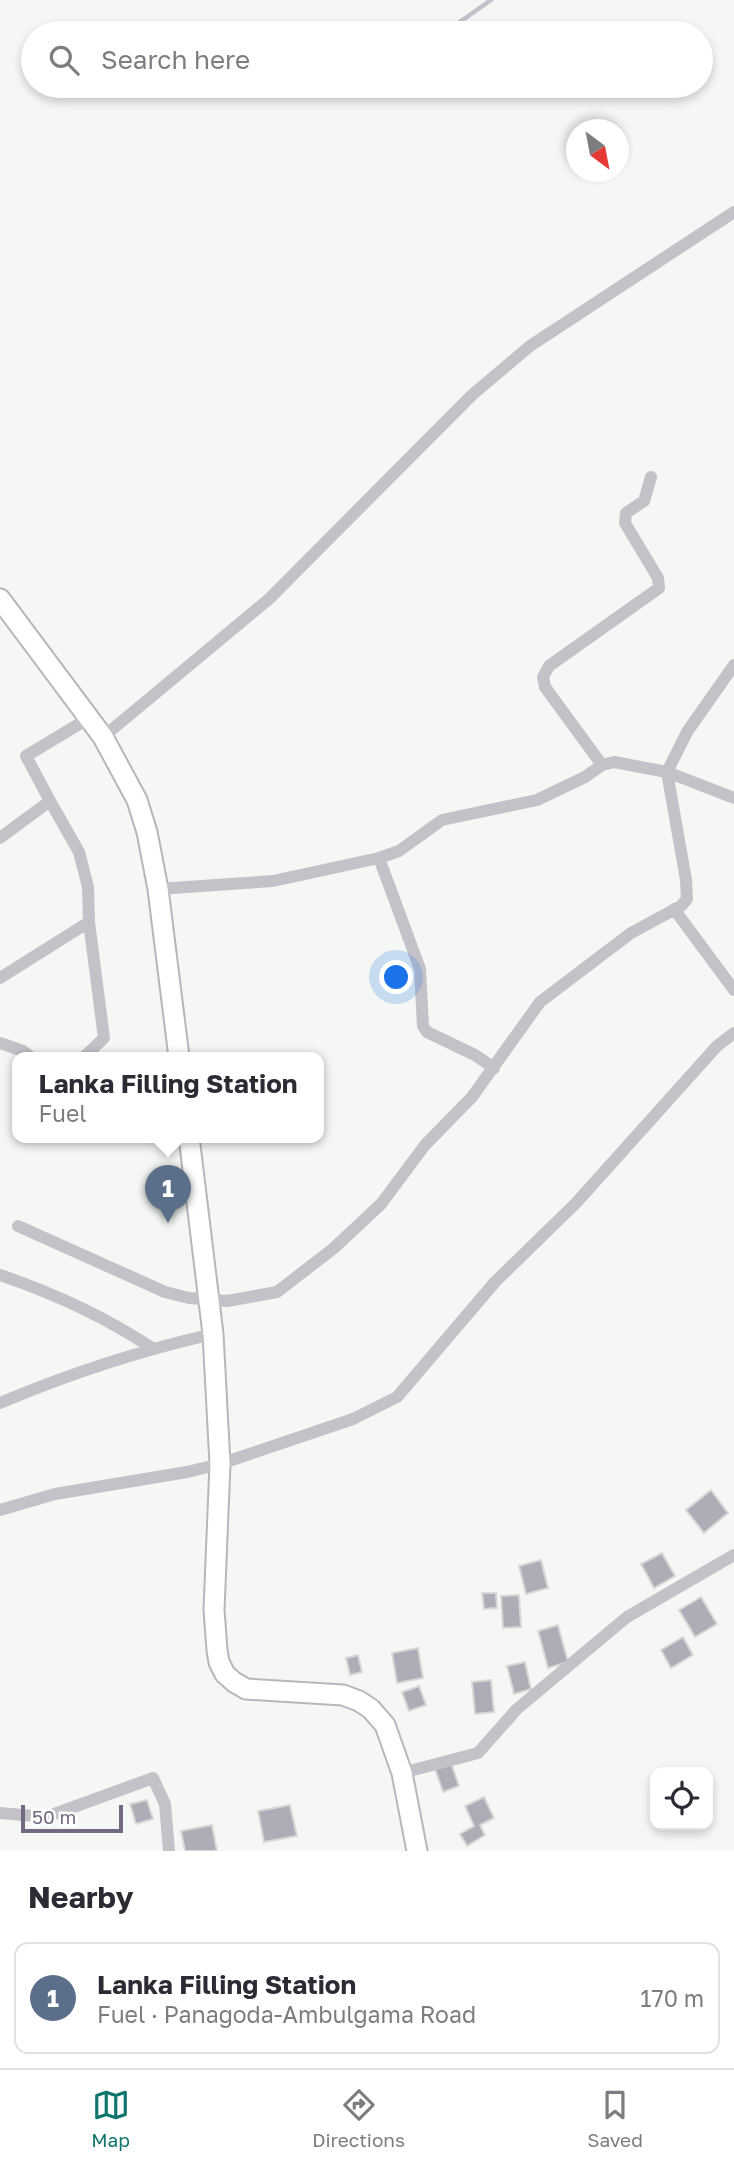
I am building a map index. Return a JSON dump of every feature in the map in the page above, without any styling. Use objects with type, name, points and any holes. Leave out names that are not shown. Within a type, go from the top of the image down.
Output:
[{"type":"main road","points":[[0,599],[103,737],[137,800],[148,832],[158,889],[178,1052]]},
{"type":"main road","points":[[190,1143],[214,1334],[220,1464],[214,1611],[219,1662],[225,1674],[246,1689],[343,1695],[371,1709],[385,1725],[402,1773],[417,1851]]},
{"type":"street","points":[[103,737],[269,598],[472,395],[530,346],[734,212]]},
{"type":"street","points":[[602,765],[545,687],[542,677],[549,666],[659,588],[658,578],[625,523],[626,513],[644,501],[651,477]]},
{"type":"street","points":[[18,1226],[165,1292],[209,1301],[227,1301],[277,1292],[334,1248],[381,1204],[425,1145],[472,1097],[540,1002],[631,933],[681,906],[687,899],[667,772],[687,732],[734,665]]},
{"type":"street","points":[[89,718],[26,756],[79,852],[88,887],[89,922],[104,1038],[89,1052]]},
{"type":"street","points":[[158,889],[274,881],[379,858],[399,851],[442,820],[537,800],[585,777],[602,765],[614,762],[667,772],[734,798]]},
{"type":"street","points":[[0,838],[50,801]]},
{"type":"street","points":[[379,858],[420,969],[423,1026],[427,1032],[475,1055],[494,1068]]},
{"type":"street","points":[[674,909],[734,990]]},
{"type":"street","points":[[0,978],[89,922]]},
{"type":"street","points":[[0,1510],[55,1494],[220,1464],[353,1419],[397,1398],[495,1282],[576,1203],[717,1046],[734,1033]]},
{"type":"street","points":[[0,1044],[24,1052]]},
{"type":"street","points":[[0,1275],[42,1290],[130,1334],[152,1348]]},
{"type":"street","points":[[1,1401],[152,1348],[214,1334]]},
{"type":"street","points":[[402,1773],[478,1753],[517,1709],[627,1617],[734,1555]]},
{"type":"street","points":[[0,1813],[46,1817],[153,1778],[165,1804],[169,1851]]},
{"type":"building","points":[[711,1490],[728,1513],[704,1533],[686,1510]]},
{"type":"building","points":[[662,1553],[675,1576],[654,1588],[641,1564]]},
{"type":"building","points":[[541,1560],[548,1588],[526,1594],[519,1566]]},
{"type":"building","points":[[482,1593],[496,1593],[497,1608],[484,1609]]},
{"type":"building","points":[[519,1595],[521,1627],[503,1628],[501,1596]]},
{"type":"building","points":[[701,1597],[717,1624],[695,1637],[679,1610]]},
{"type":"building","points":[[558,1625],[568,1662],[548,1668],[538,1631]]},
{"type":"building","points":[[683,1637],[693,1655],[671,1668],[661,1650]]},
{"type":"building","points":[[418,1648],[423,1678],[397,1683],[392,1653]]},
{"type":"building","points":[[358,1655],[362,1672],[350,1675],[346,1658]]},
{"type":"building","points":[[525,1662],[531,1689],[514,1694],[507,1666]]},
{"type":"building","points":[[491,1680],[494,1712],[475,1714],[472,1682]]},
{"type":"building","points":[[419,1686],[426,1705],[409,1711],[402,1692]]},
{"type":"building","points":[[451,1763],[459,1786],[443,1792],[435,1769]]},
{"type":"building","points":[[484,1797],[494,1818],[480,1825],[485,1835],[467,1846],[460,1834],[474,1826],[465,1806]]},
{"type":"building","points":[[147,1800],[153,1819],[136,1824],[130,1804]]},
{"type":"building","points":[[290,1805],[297,1836],[264,1842],[258,1811]]},
{"type":"building","points":[[212,1825],[217,1851],[185,1851],[181,1831]]},
{"type":"waterway","points":[[461,21],[491,0]]},
{"type":"place","name":"Lanka Filling Station","points":[[168,1223]]}]
